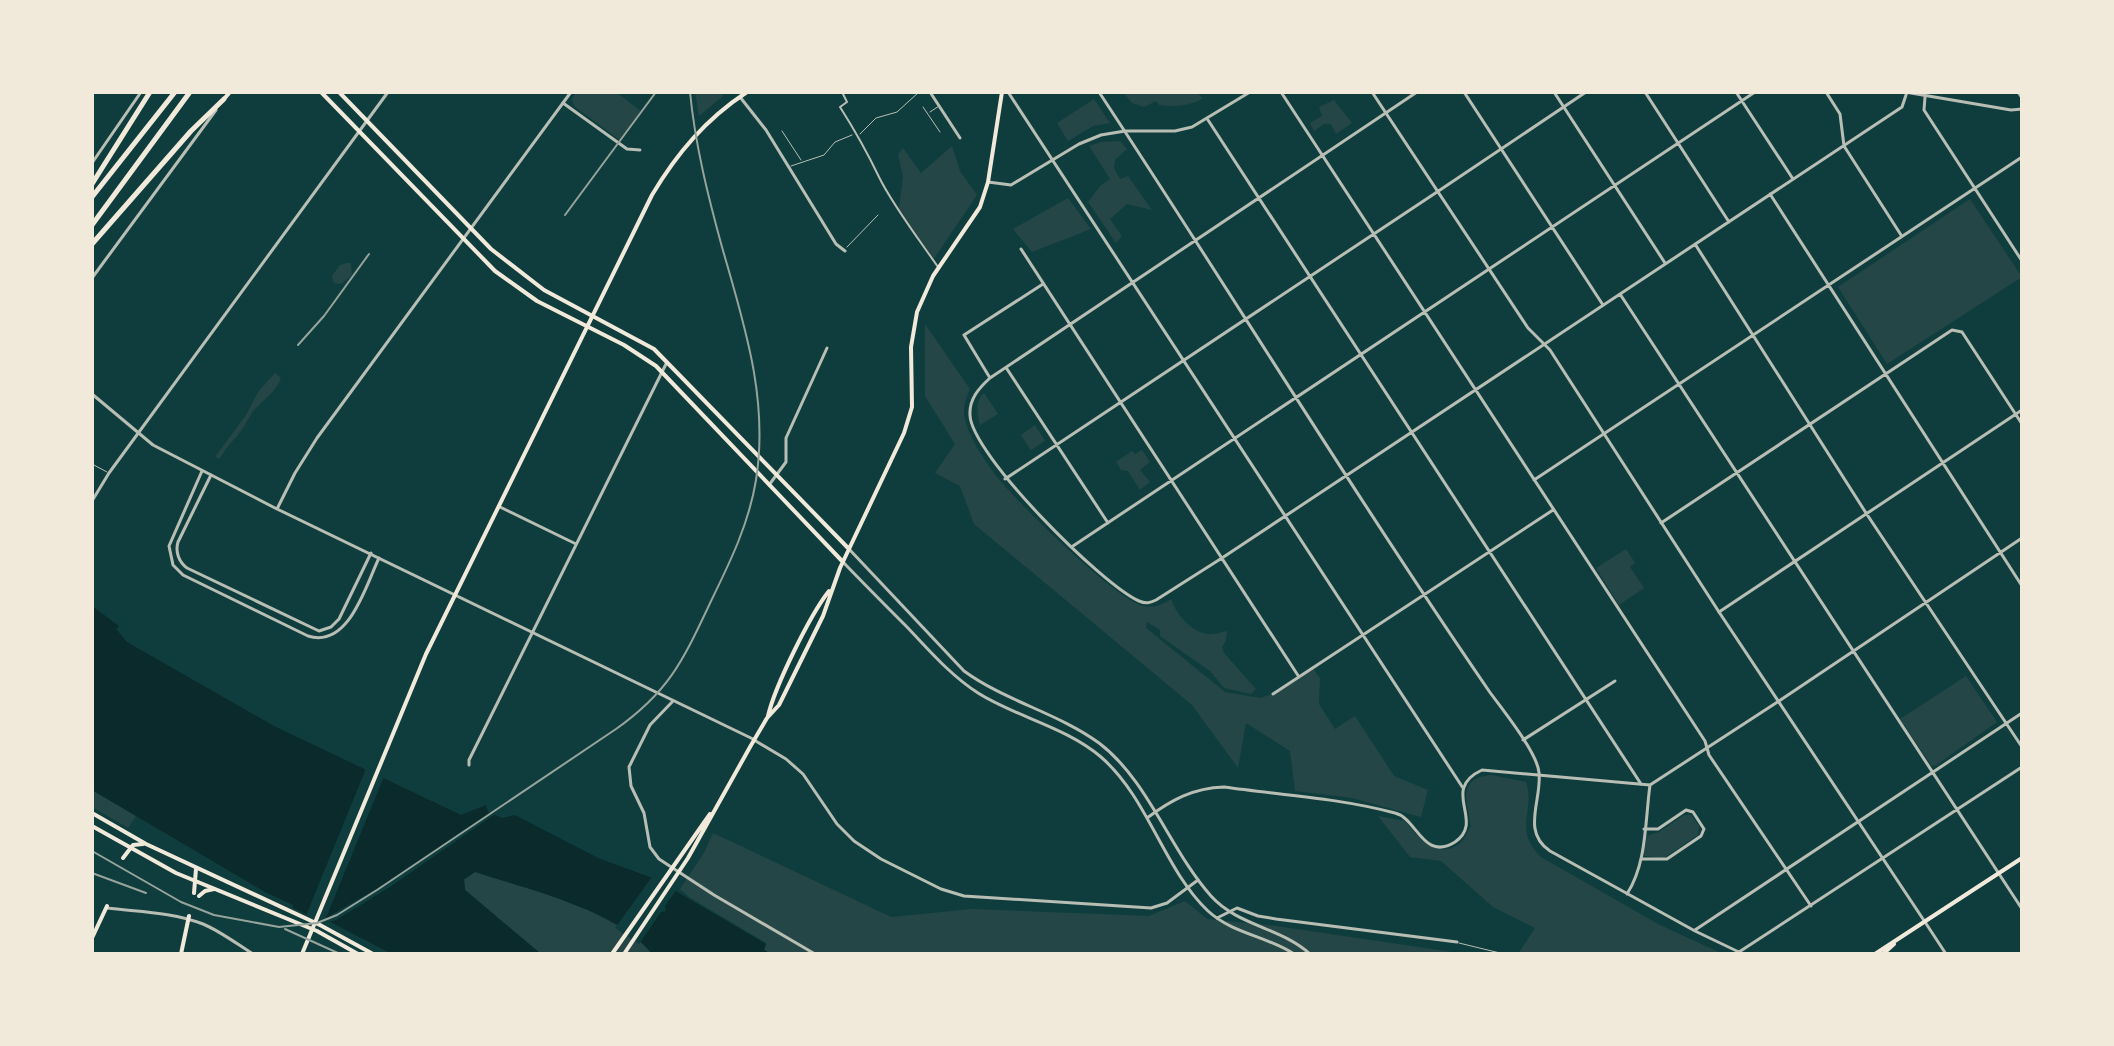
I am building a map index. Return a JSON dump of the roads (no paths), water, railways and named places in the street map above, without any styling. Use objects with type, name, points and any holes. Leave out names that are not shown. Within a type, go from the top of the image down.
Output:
[{"type":"highway","points":[[92,184],[150,92]]},
{"type":"highway","points":[[92,197],[175,92]]},
{"type":"highway","points":[[92,225],[190,92]]},
{"type":"highway","points":[[92,244],[191,131],[224,99]]},
{"type":"main road","points":[[224,99],[230,92]]},
{"type":"main road","points":[[321,92],[510,282],[537,301],[633,350],[662,372],[843,562]]},
{"type":"main road","points":[[339,92],[470,228],[514,269],[544,290],[647,344],[849,549]]},
{"type":"main road","points":[[302,954],[421,665],[652,195],[680,153],[724,107],[747,92]]},
{"type":"main road","points":[[624,954],[688,858],[767,718],[779,705],[823,616],[831,588],[908,425],[913,397],[913,325],[922,295],[978,211],[988,182],[1002,92]]},
{"type":"main road","points":[[612,954],[716,806]]},
{"type":"main road","points":[[92,813],[146,844],[320,925],[373,954]]},
{"type":"main road","points":[[92,826],[195,881],[317,931],[358,954]]},
{"type":"main road","points":[[123,858],[130,848],[139,843],[146,844]]},
{"type":"main road","points":[[1875,954],[2022,858]]},
{"type":"main road","points":[[196,869],[197,895],[218,890]]},
{"type":"main road","points":[[92,938],[107,907]]},
{"type":"main road","points":[[181,954],[190,918]]},
{"type":"main road","points":[[1883,954],[1899,939]]},
{"type":"street","points":[[92,163],[141,92]]},
{"type":"street","points":[[92,501],[109,473],[388,92]]},
{"type":"street","points":[[277,509],[317,438],[571,92]]},
{"type":"street","points":[[842,92],[847,102],[840,107],[843,115],[869,155],[878,176],[938,268]]},
{"type":"street","points":[[930,92],[960,138]]},
{"type":"street","points":[[1008,92],[1463,788],[1463,804],[1468,818],[1465,829],[1454,842],[1442,846],[1421,838],[1400,814],[1353,802],[1212,787],[1182,795],[1147,818]]},
{"type":"street","points":[[1099,92],[1424,595],[1523,740],[1540,775],[1534,828],[1541,844],[1550,851],[1741,953],[2022,767]]},
{"type":"street","points":[[988,182],[1009,186],[1091,138],[1125,131],[1180,131],[1208,120],[1250,92]]},
{"type":"street","points":[[1281,92],[1709,755],[1811,906]]},
{"type":"street","points":[[1372,92],[1528,328],[1550,350],[1946,954]]},
{"type":"street","points":[[1417,92],[990,378],[974,395],[970,416],[974,430],[1005,479],[1118,588],[1146,603],[1156,600],[1902,107],[1906,92],[2011,110],[2022,109]]},
{"type":"street","points":[[1464,92],[1603,305]]},
{"type":"street","points":[[1554,92],[1665,264]]},
{"type":"street","points":[[1005,479],[1586,92]]},
{"type":"street","points":[[1645,92],[1729,222]]},
{"type":"street","points":[[1736,92],[1793,179]]},
{"type":"street","points":[[1073,546],[1755,92]]},
{"type":"street","points":[[1826,92],[1840,114],[1844,146],[1902,236]]},
{"type":"street","points":[[2018,92],[2022,98]]},
{"type":"street","points":[[1928,95],[1924,110],[2022,261]]},
{"type":"street","points":[[740,97],[764,128],[836,244],[845,251]]},
{"type":"street","points":[[92,278],[224,99]]},
{"type":"street","points":[[563,103],[627,149],[640,150]]},
{"type":"street","points":[[1208,120],[1641,784]]},
{"type":"street","points":[[1534,480],[2022,157]]},
{"type":"street","points":[[1770,194],[2022,586]]},
{"type":"street","points":[[1695,244],[1866,513],[2022,747]]},
{"type":"street","points":[[1021,249],[1299,677]]},
{"type":"street","points":[[990,378],[964,335],[1043,284]]},
{"type":"street","points":[[1620,294],[2022,909]]},
{"type":"street","points":[[1661,523],[1952,330],[1957,329],[1970,343],[2022,424]]},
{"type":"street","points":[[769,485],[787,459],[786,438],[827,348]]},
{"type":"street","points":[[469,765],[667,362]]},
{"type":"street","points":[[1006,368],[1108,523]]},
{"type":"street","points":[[92,394],[138,435],[202,471],[754,740],[786,759],[803,774],[832,817],[854,841],[901,869],[964,896],[1145,909],[1161,906],[1198,880]]},
{"type":"street","points":[[1719,612],[2022,410]]},
{"type":"street","points":[[202,471],[170,540],[169,552],[173,565],[183,575],[291,628],[314,638],[335,634],[349,620],[379,557]]},
{"type":"street","points":[[211,475],[178,542],[180,561],[187,568],[295,621],[319,631],[336,623],[371,553]]},
{"type":"street","points":[[498,506],[576,544]]},
{"type":"street","points":[[1273,694],[1553,510]]},
{"type":"street","points":[[1463,788],[1472,775],[1487,769],[1650,785],[2022,538]]},
{"type":"street","points":[[849,549],[964,671],[984,684],[1077,729],[1122,765],[1198,880],[1228,912],[1281,934],[1310,954]]},
{"type":"street","points":[[843,562],[956,677],[979,694],[1080,743],[1101,757],[1121,779],[1188,887],[1217,918],[1241,933],[1283,947],[1294,954]]},
{"type":"street","points":[[1523,740],[1615,681]]},
{"type":"street","points":[[673,701],[650,725],[634,755],[629,775],[644,813],[648,842],[653,853],[696,883],[815,954]]},
{"type":"street","points":[[1695,931],[2022,713]]},
{"type":"street","points":[[1627,894],[1638,876],[1650,785]]},
{"type":"street","points":[[1641,859],[1667,859],[1701,836],[1704,829],[1693,812],[1686,810],[1658,829],[1644,829]]},
{"type":"street","points":[[107,907],[190,918],[253,954]]},
{"type":"street","points":[[1217,918],[1237,908],[1276,919],[1457,942]]},
{"type":"lane","points":[[860,134],[876,118],[897,112],[919,92]]},
{"type":"lane","points":[[927,113],[939,106]]},
{"type":"lane","points":[[923,107],[940,132]]},
{"type":"lane","points":[[782,131],[803,162]]},
{"type":"lane","points":[[789,167],[824,155],[835,142],[852,135]]},
{"type":"lane","points":[[845,251],[848,244],[878,215]]},
{"type":"lane","points":[[92,464],[109,473]]},
{"type":"lane","points":[[1457,942],[1504,954]]},
{"type":"railway","points":[[565,215],[656,92]]},
{"type":"railway","points":[[92,851],[181,902],[214,915],[279,927],[317,923],[337,915],[377,890],[616,729],[635,715],[663,686],[693,639],[738,541],[753,496],[759,450],[757,391],[752,362],[707,189],[690,92]]},
{"type":"railway","points":[[298,345],[324,316],[369,254]]},
{"type":"railway","points":[[92,873],[146,893]]},
{"type":"railway","points":[[285,929],[340,954]]}]
